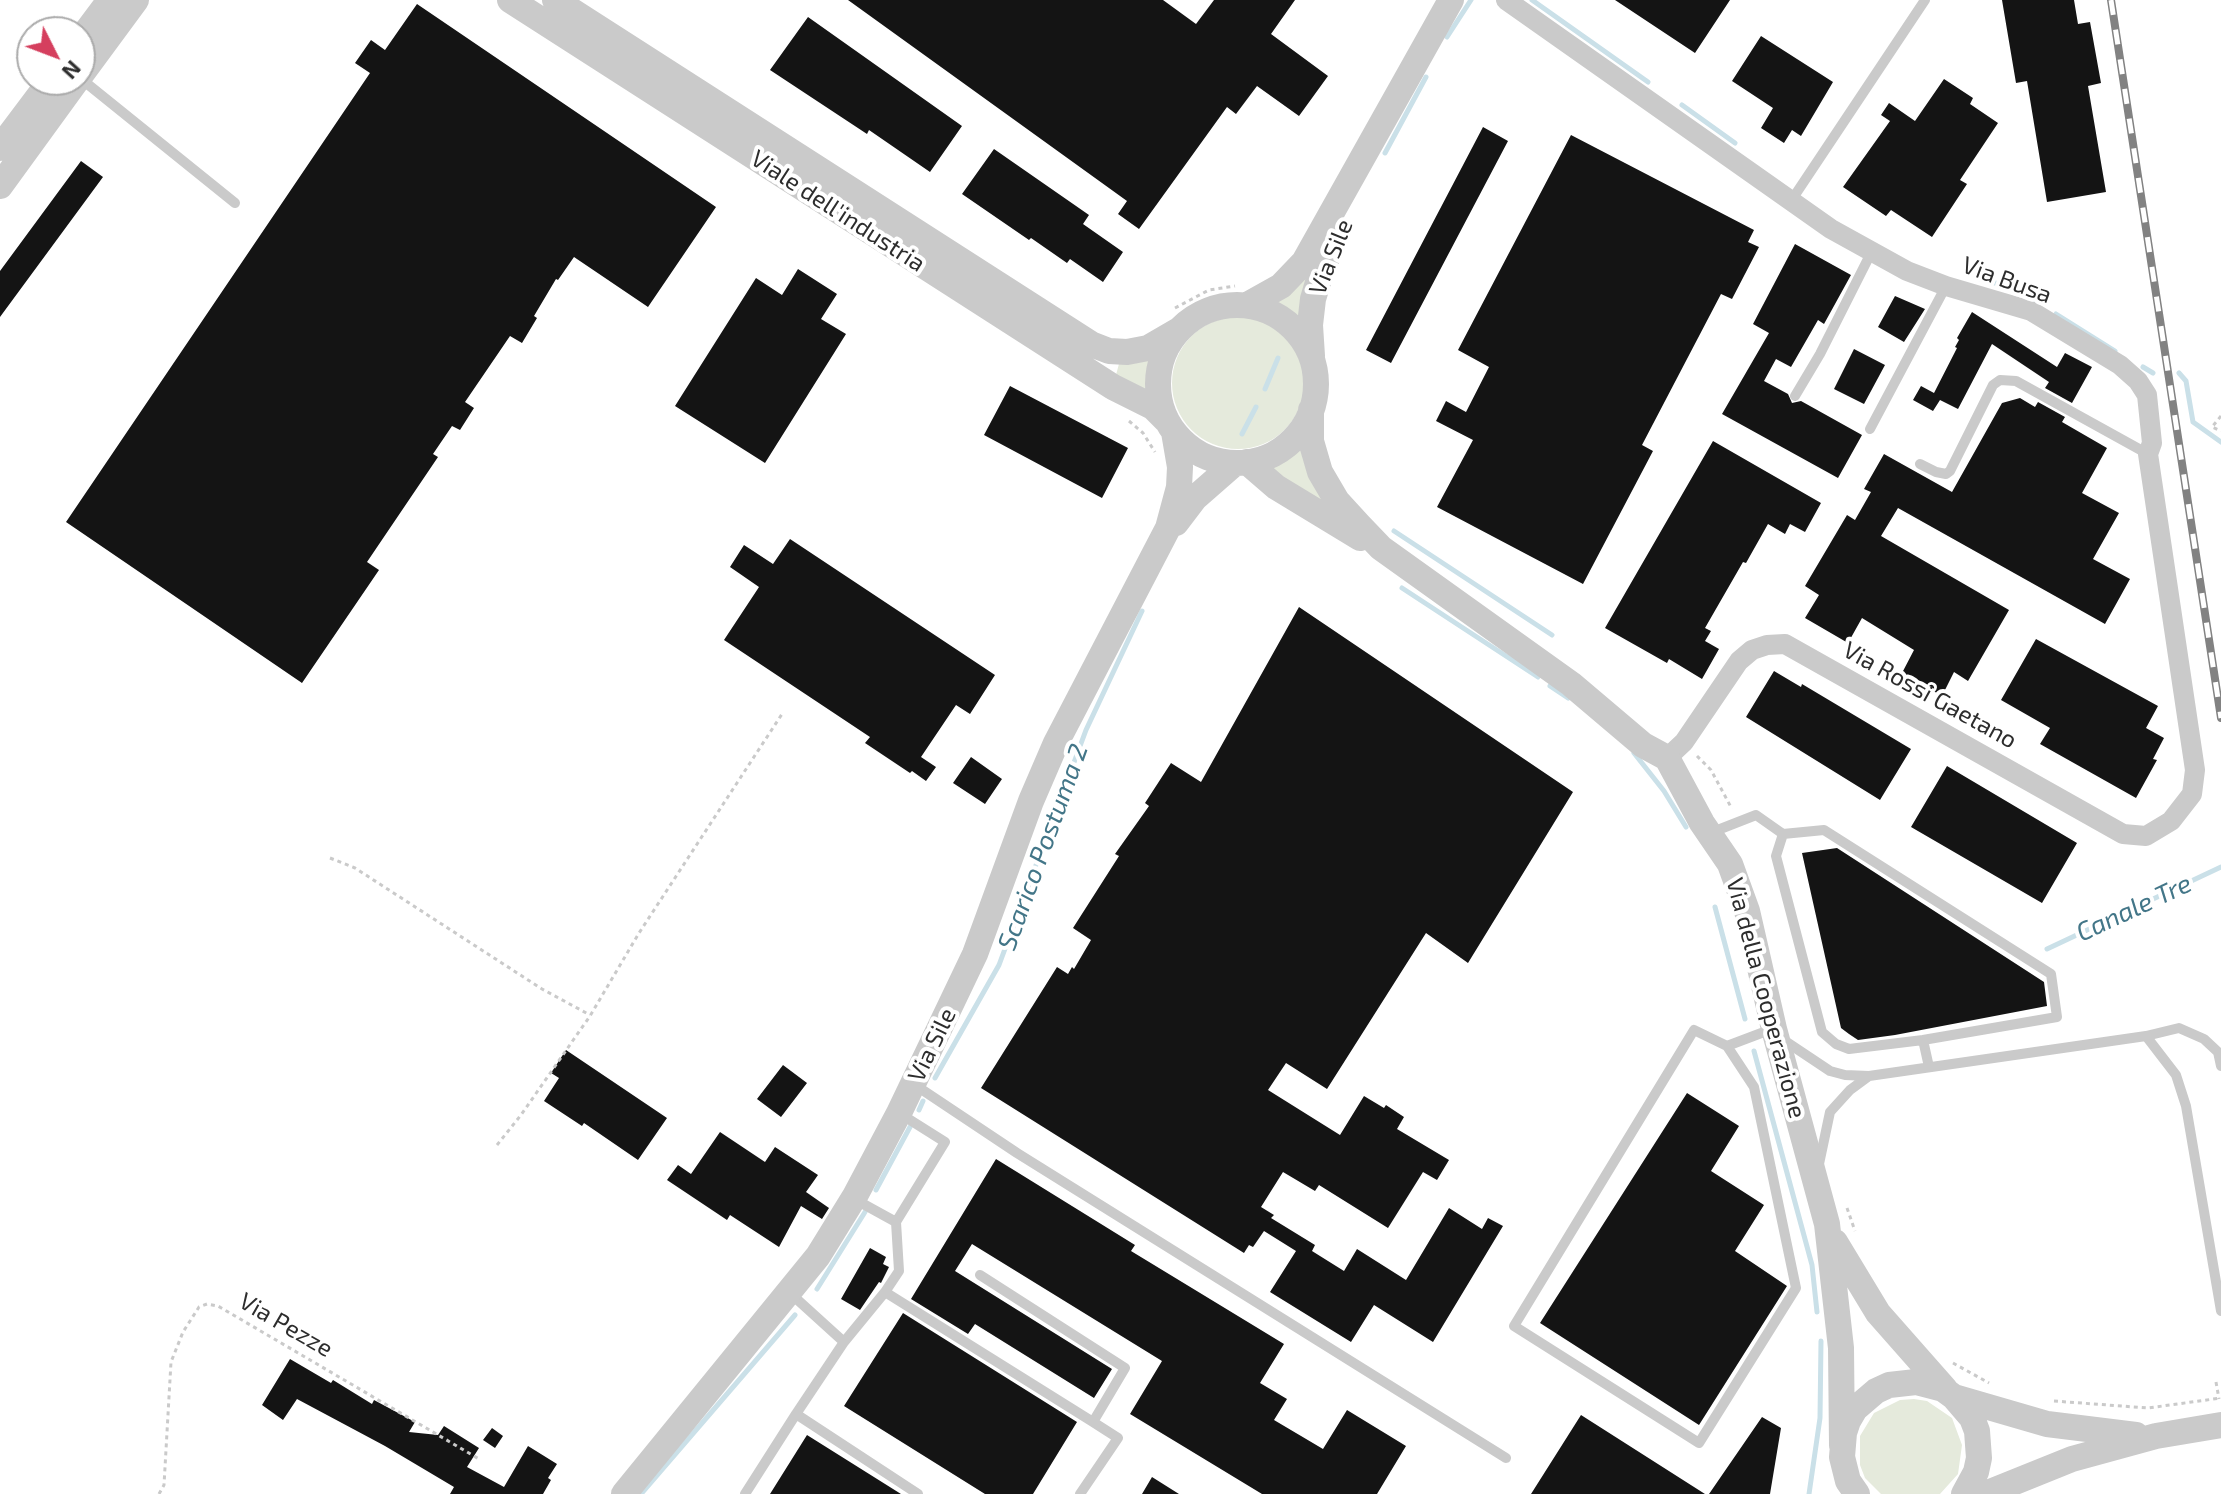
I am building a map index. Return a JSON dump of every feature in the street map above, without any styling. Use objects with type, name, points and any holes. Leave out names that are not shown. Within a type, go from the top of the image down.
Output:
[{"type":"street","points":[[96,19],[110,0]]},
{"type":"street","points":[[96,55],[136,0]]},
{"type":"street","name":"Viale dell'industria","points":[[510,0],[1113,387],[1153,407],[1170,426]]},
{"type":"street","name":"Viale dell'industria","points":[[555,0],[1091,344],[1109,351],[1135,351],[1154,345],[1176,319]]},
{"type":"street","name":"Via Sile","points":[[1244,295],[1273,291],[1296,273],[1451,0]]},
{"type":"street","name":"Via Busa","points":[[1506,0],[1791,201],[1871,253],[1946,286],[2031,311],[2120,365],[2138,381],[2147,395],[2152,443],[2148,454],[2194,759],[2192,794]]},
{"type":"street","points":[[0,148],[39,96]]},
{"type":"street","points":[[0,186],[66,96]]},
{"type":"street","name":"Via Sile","points":[[1312,359],[1311,309],[1322,269],[1349,210],[1365,156]]},
{"type":"street","points":[[1244,295],[1292,327],[1312,359],[1316,384],[1311,410],[1299,432],[1281,449],[1259,460],[1214,460],[1196,452],[1170,426],[1158,397],[1158,373],[1176,319],[1222,306],[1244,295]]},
{"type":"street","name":"Via della Cooperazione","points":[[1311,410],[1312,446],[1323,480],[1337,501],[1381,548]]},
{"type":"street","name":"Via Sile","points":[[624,1494],[790,1293],[829,1240],[899,1113],[975,954],[1031,801],[1056,743],[1159,549],[1175,508],[1179,487],[1180,467],[1170,426]]},
{"type":"street","name":"Via Sile","points":[[1159,549],[1195,498],[1241,462]]},
{"type":"street","name":"Via della Cooperazione","points":[[1241,462],[1285,493],[1381,548],[1571,684],[1643,745],[1667,758],[1730,864],[1747,911],[1775,1032],[1827,1224],[1841,1348],[1842,1451],[1830,1494]]},
{"type":"street","name":"Via Rossi Gaetano","points":[[1667,758],[1684,742],[1739,661],[1752,650],[1785,644],[2123,834],[2146,836],[2161,828],[2178,814],[2192,794]]},
{"type":"street","name":"Via della Cooperazione","points":[[1827,1224],[1851,1271],[1878,1313],[1972,1418],[1979,1444],[1976,1472],[1964,1494]]},
{"type":"street","points":[[1857,1494],[1848,1481],[1842,1451],[1844,1433],[1855,1409],[1876,1391],[1889,1385],[1930,1384],[1952,1395],[2047,1424],[2156,1436]]},
{"type":"street","points":[[1985,1494],[2072,1459],[2156,1436],[2221,1425]]},
{"type":"lane","points":[[1791,201],[1925,0]]},
{"type":"lane","points":[[96,92],[235,203]]},
{"type":"lane","points":[[1322,269],[1323,248],[1338,215],[1333,208]]},
{"type":"lane","points":[[1795,396],[1871,253]]},
{"type":"lane","points":[[1870,429],[1946,286]]},
{"type":"lane","points":[[1920,464],[1936,472],[1946,474],[1950,471],[1993,385],[2000,380],[2016,381],[2148,454]]},
{"type":"lane","points":[[1709,833],[1756,815],[1783,834],[1824,830],[2051,974],[2057,1017],[1923,1040],[1849,1049],[1836,1044],[1822,1032],[1776,856],[1783,834]]},
{"type":"lane","points":[[1727,1046],[1754,1087],[1796,1288],[1699,1443],[1514,1326],[1694,1030],[1727,1046],[1775,1032],[1830,1071],[1869,1076],[2146,1036],[2179,1028],[2204,1039],[2218,1052],[2221,1066]]},
{"type":"lane","points":[[2146,1036],[2176,1075],[2186,1106],[2221,1311]]},
{"type":"lane","points":[[1923,1040],[1929,1067]]},
{"type":"lane","points":[[1816,1185],[1830,1112],[1850,1090],[1869,1076]]},
{"type":"lane","points":[[913,1084],[1017,1153],[1506,1458]]},
{"type":"lane","points":[[745,1494],[844,1342],[899,1271],[896,1222],[945,1142],[899,1113]]},
{"type":"lane","points":[[854,1199],[896,1222]]},
{"type":"lane","points":[[980,1275],[1125,1368],[1093,1422]]},
{"type":"lane","points":[[885,1292],[1118,1438],[1080,1494]]},
{"type":"lane","points":[[790,1293],[844,1342]]},
{"type":"lane","points":[[796,1414],[918,1494]]},
{"type":"path","points":[[1176,319],[1209,290],[1244,295]]},
{"type":"path","points":[[2221,416],[2212,427],[2221,431]]},
{"type":"path","points":[[1126,418],[1143,433],[1158,457]]},
{"type":"path","points":[[497,1145],[590,1016],[639,933],[782,714]]},
{"type":"path","points":[[1700,758],[1711,770],[1732,810]]},
{"type":"path","points":[[330,858],[355,868],[542,989],[590,1016]]},
{"type":"path","points":[[1846,1206],[1855,1231]]},
{"type":"path","name":"Via Pezze","points":[[159,1494],[164,1485],[171,1362],[183,1332],[199,1307],[207,1304],[218,1306],[479,1459]]},
{"type":"path","points":[[1953,1363],[1993,1384]]},
{"type":"path","points":[[2045,1400],[2148,1408],[2220,1398],[2216,1382]]},
{"type":"shaded area","points":[[1319,247],[1298,317],[1270,300]]},
{"type":"shaded area","points":[[1238,317],[1275,328],[1293,346],[1304,383],[1293,420],[1275,438],[1238,449],[1201,438],[1183,420],[1172,383],[1183,346],[1201,328]]},
{"type":"shaded area","points":[[1152,356],[1149,393],[1116,375],[1120,360]]},
{"type":"shaded area","points":[[1300,448],[1337,509],[1265,468]]},
{"type":"shaded area","points":[[1900,1400],[1927,1401],[1952,1418],[1962,1445],[1958,1474],[1940,1494],[1881,1494],[1865,1478],[1860,1465],[1860,1436],[1874,1413]]},
{"type":"building","points":[[848,0],[1163,0],[1196,24],[1214,0],[1295,0],[1271,34],[1328,76],[1299,116],[1257,86],[1236,114],[1227,107],[1139,229],[1118,214],[1127,201]]},
{"type":"building","points":[[1615,0],[1730,0],[1695,53]]},
{"type":"building","points":[[2002,0],[2074,0],[2078,24],[2090,22],[2101,83],[2088,86],[2106,192],[2047,202],[2027,81],[2016,83]]},
{"type":"building","points":[[417,4],[716,207],[648,307],[574,257],[556,279],[522,343],[510,336],[465,402],[474,408],[460,430],[452,426],[433,454],[438,457],[367,562],[379,570],[302,683],[66,522],[370,73],[355,63],[371,40],[385,50]]},
{"type":"building","points":[[808,17],[962,126],[930,172],[869,130],[867,134],[770,70]]},
{"type":"building","points":[[1761,36],[1833,82],[1801,136],[1792,130],[1784,143],[1761,128],[1773,108],[1732,81]]},
{"type":"building","points":[[1944,79],[1973,98],[1970,104],[1998,123],[1960,180],[1967,184],[1932,237],[1891,210],[1886,216],[1843,187],[1890,121],[1881,115],[1889,103],[1915,121]]},
{"type":"building","points":[[1483,127],[1508,141],[1391,363],[1366,350]]},
{"type":"building","points":[[1571,135],[1754,230],[1748,242],[1759,247],[1732,299],[1721,294],[1642,445],[1653,451],[1583,584],[1437,507],[1473,440],[1436,421],[1446,401],[1466,412],[1489,367],[1458,350]]},
{"type":"building","points":[[994,149],[1089,215],[1083,224],[1123,252],[1103,282],[1070,259],[1067,263],[1031,238],[1029,240],[962,194]]},
{"type":"building","points":[[81,161],[103,177],[0,317],[0,271]]},
{"type":"building","points":[[1795,244],[1851,275],[1824,324],[1818,320],[1791,367],[1776,359],[1764,381],[1788,394],[1792,403],[1801,401],[1862,435],[1838,478],[1722,414],[1769,333],[1753,324]]},
{"type":"building","points":[[798,269],[837,294],[821,319],[846,334],[765,463],[675,406],[756,278],[782,295]]},
{"type":"building","points":[[1895,296],[1925,309],[1904,342],[1878,327]]},
{"type":"building","points":[[1972,312],[2057,367],[2065,353],[2092,367],[2072,403],[2045,388],[2049,382],[1992,344],[1958,409],[1940,400],[1933,411],[1913,400],[1921,386],[1934,393],[1957,348],[1957,338]]},
{"type":"building","points":[[1854,349],[1885,365],[1864,404],[1834,389]]},
{"type":"building","points":[[1010,386],[1128,448],[1102,498],[984,435]]},
{"type":"building","points":[[2020,398],[2035,407],[2038,402],[2065,417],[2062,422],[2107,448],[2082,493],[2119,513],[2093,559],[2130,579],[2105,624],[1898,508],[1881,536],[2009,610],[1968,681],[1954,672],[1942,696],[1902,673],[1914,650],[1862,618],[1848,643],[1805,618],[1819,595],[1805,586],[1847,515],[1855,520],[1871,492],[1864,489],[1884,454],[1952,492],[2002,403]]},
{"type":"building","points":[[1713,441],[1821,503],[1805,532],[1790,524],[1785,534],[1768,524],[1705,628],[1711,631],[1705,641],[1719,649],[1702,679],[1605,628]]},
{"type":"building","points":[[790,539],[995,675],[970,714],[956,705],[921,757],[936,767],[926,781],[865,743],[870,737],[724,640],[759,587],[730,567],[744,545],[773,564]]},
{"type":"building","points":[[1299,607],[1573,792],[1468,963],[1426,933],[1327,1089],[1286,1063],[1268,1090],[1340,1135],[1364,1096],[1404,1117],[1397,1129],[1449,1160],[1437,1180],[1423,1172],[1388,1228],[1319,1185],[1315,1191],[1283,1172],[1261,1207],[1274,1215],[1271,1218],[1315,1245],[1312,1251],[1344,1271],[1357,1249],[1406,1280],[1449,1208],[1482,1229],[1488,1218],[1503,1226],[1433,1342],[1374,1305],[1351,1342],[1270,1292],[1296,1251],[1264,1231],[1253,1247],[1249,1245],[1244,1253],[981,1088],[1057,967],[1068,974],[1091,940],[1073,928],[1119,856],[1115,854],[1149,806],[1145,803],[1171,763],[1201,782]]},
{"type":"building","points":[[2036,639],[2158,706],[2146,728],[2164,738],[2153,759],[2157,760],[2136,798],[2040,744],[2050,728],[2001,700]]},
{"type":"building","points":[[1774,671],[1801,687],[1802,684],[1911,749],[1880,800],[1746,717]]},
{"type":"building","points":[[971,757],[1002,779],[985,804],[953,783]]},
{"type":"building","points":[[1947,766],[2077,843],[2042,903],[1911,827]]},
{"type":"building","points":[[1837,848],[2044,982],[2047,1006],[1858,1040],[1841,1028],[1802,853]]},
{"type":"building","points":[[566,1050],[667,1118],[638,1160],[584,1123],[582,1126],[544,1101],[559,1078],[551,1073]]},
{"type":"building","points":[[783,1065],[807,1083],[781,1117],[757,1099]]},
{"type":"building","points":[[1687,1093],[1739,1126],[1711,1171],[1764,1205],[1735,1251],[1787,1286],[1699,1425],[1540,1323]]},
{"type":"building","points":[[720,1132],[765,1162],[775,1147],[818,1175],[806,1192],[829,1208],[822,1219],[801,1206],[779,1247],[730,1215],[727,1220],[667,1180],[678,1165],[691,1174]]},
{"type":"building","points":[[996,1159],[1135,1245],[1131,1251],[1284,1344],[1260,1383],[1287,1399],[1274,1420],[1323,1449],[1347,1410],[1406,1446],[1377,1494],[1262,1494],[1130,1414],[1162,1361],[972,1244],[955,1271],[1112,1369],[1094,1398],[975,1324],[968,1334],[911,1299]]},
{"type":"building","points":[[870,1248],[886,1257],[883,1264],[889,1267],[860,1310],[841,1299]]},
{"type":"building","points":[[903,1313],[1077,1422],[1033,1494],[985,1494],[844,1406]]},
{"type":"building","points":[[290,1359],[372,1404],[374,1400],[415,1422],[409,1432],[438,1435],[444,1426],[479,1448],[467,1467],[504,1487],[528,1446],[557,1464],[548,1478],[551,1480],[543,1494],[450,1494],[454,1487],[297,1399],[283,1420],[262,1405]]},
{"type":"building","points":[[1581,1415],[1705,1494],[1531,1494]]},
{"type":"building","points":[[1762,1417],[1781,1428],[1770,1494],[1709,1494]]},
{"type":"building","points":[[492,1428],[503,1436],[495,1448],[483,1440]]},
{"type":"building","points":[[807,1435],[901,1494],[770,1494]]},
{"type":"building","points":[[1152,1477],[1179,1494],[1142,1494]]},
{"type":"waterway","points":[[1447,37],[1471,0]]},
{"type":"waterway","points":[[1532,0],[1648,82]]},
{"type":"waterway","points":[[1385,153],[1426,77]]},
{"type":"waterway","points":[[1682,105],[1735,143]]},
{"type":"waterway","points":[[1979,279],[2011,287],[2037,303]]},
{"type":"waterway","points":[[2056,314],[2115,351]]},
{"type":"waterway","points":[[1265,389],[1278,358]]},
{"type":"waterway","points":[[2143,367],[2153,373]]},
{"type":"waterway","points":[[2179,373],[2186,381],[2193,422],[2221,442]]},
{"type":"waterway","name":"Scarico Postuma 2","points":[[1242,434],[1256,407]]},
{"type":"waterway","name":"Scarico Postuma 2","points":[[1394,531],[1552,635]]},
{"type":"waterway","points":[[1402,588],[1538,677]]},
{"type":"waterway","name":"Scarico Postuma 2","points":[[935,1078],[999,965],[1086,730],[1142,611]]},
{"type":"waterway","points":[[1550,686],[1568,698]]},
{"type":"waterway","points":[[1634,753],[1664,791],[1686,827]]},
{"type":"waterway","name":"Canale Tre","points":[[2047,949],[2221,867]]},
{"type":"waterway","points":[[1715,907],[1745,1019]]},
{"type":"waterway","points":[[1754,1051],[1812,1265],[1817,1312]]},
{"type":"waterway","name":"Scarico Postuma 2","points":[[919,1110],[923,1101]]},
{"type":"waterway","name":"Scarico Postuma 2","points":[[876,1190],[910,1127]]},
{"type":"waterway","name":"Scarico Postuma 2","points":[[817,1289],[865,1212]]},
{"type":"waterway","name":"Scarico Postuma 2","points":[[641,1494],[795,1315]]},
{"type":"waterway","points":[[1809,1494],[1820,1418],[1821,1341]]},
{"type":"railway","points":[[2111,0],[2221,718]]}]
